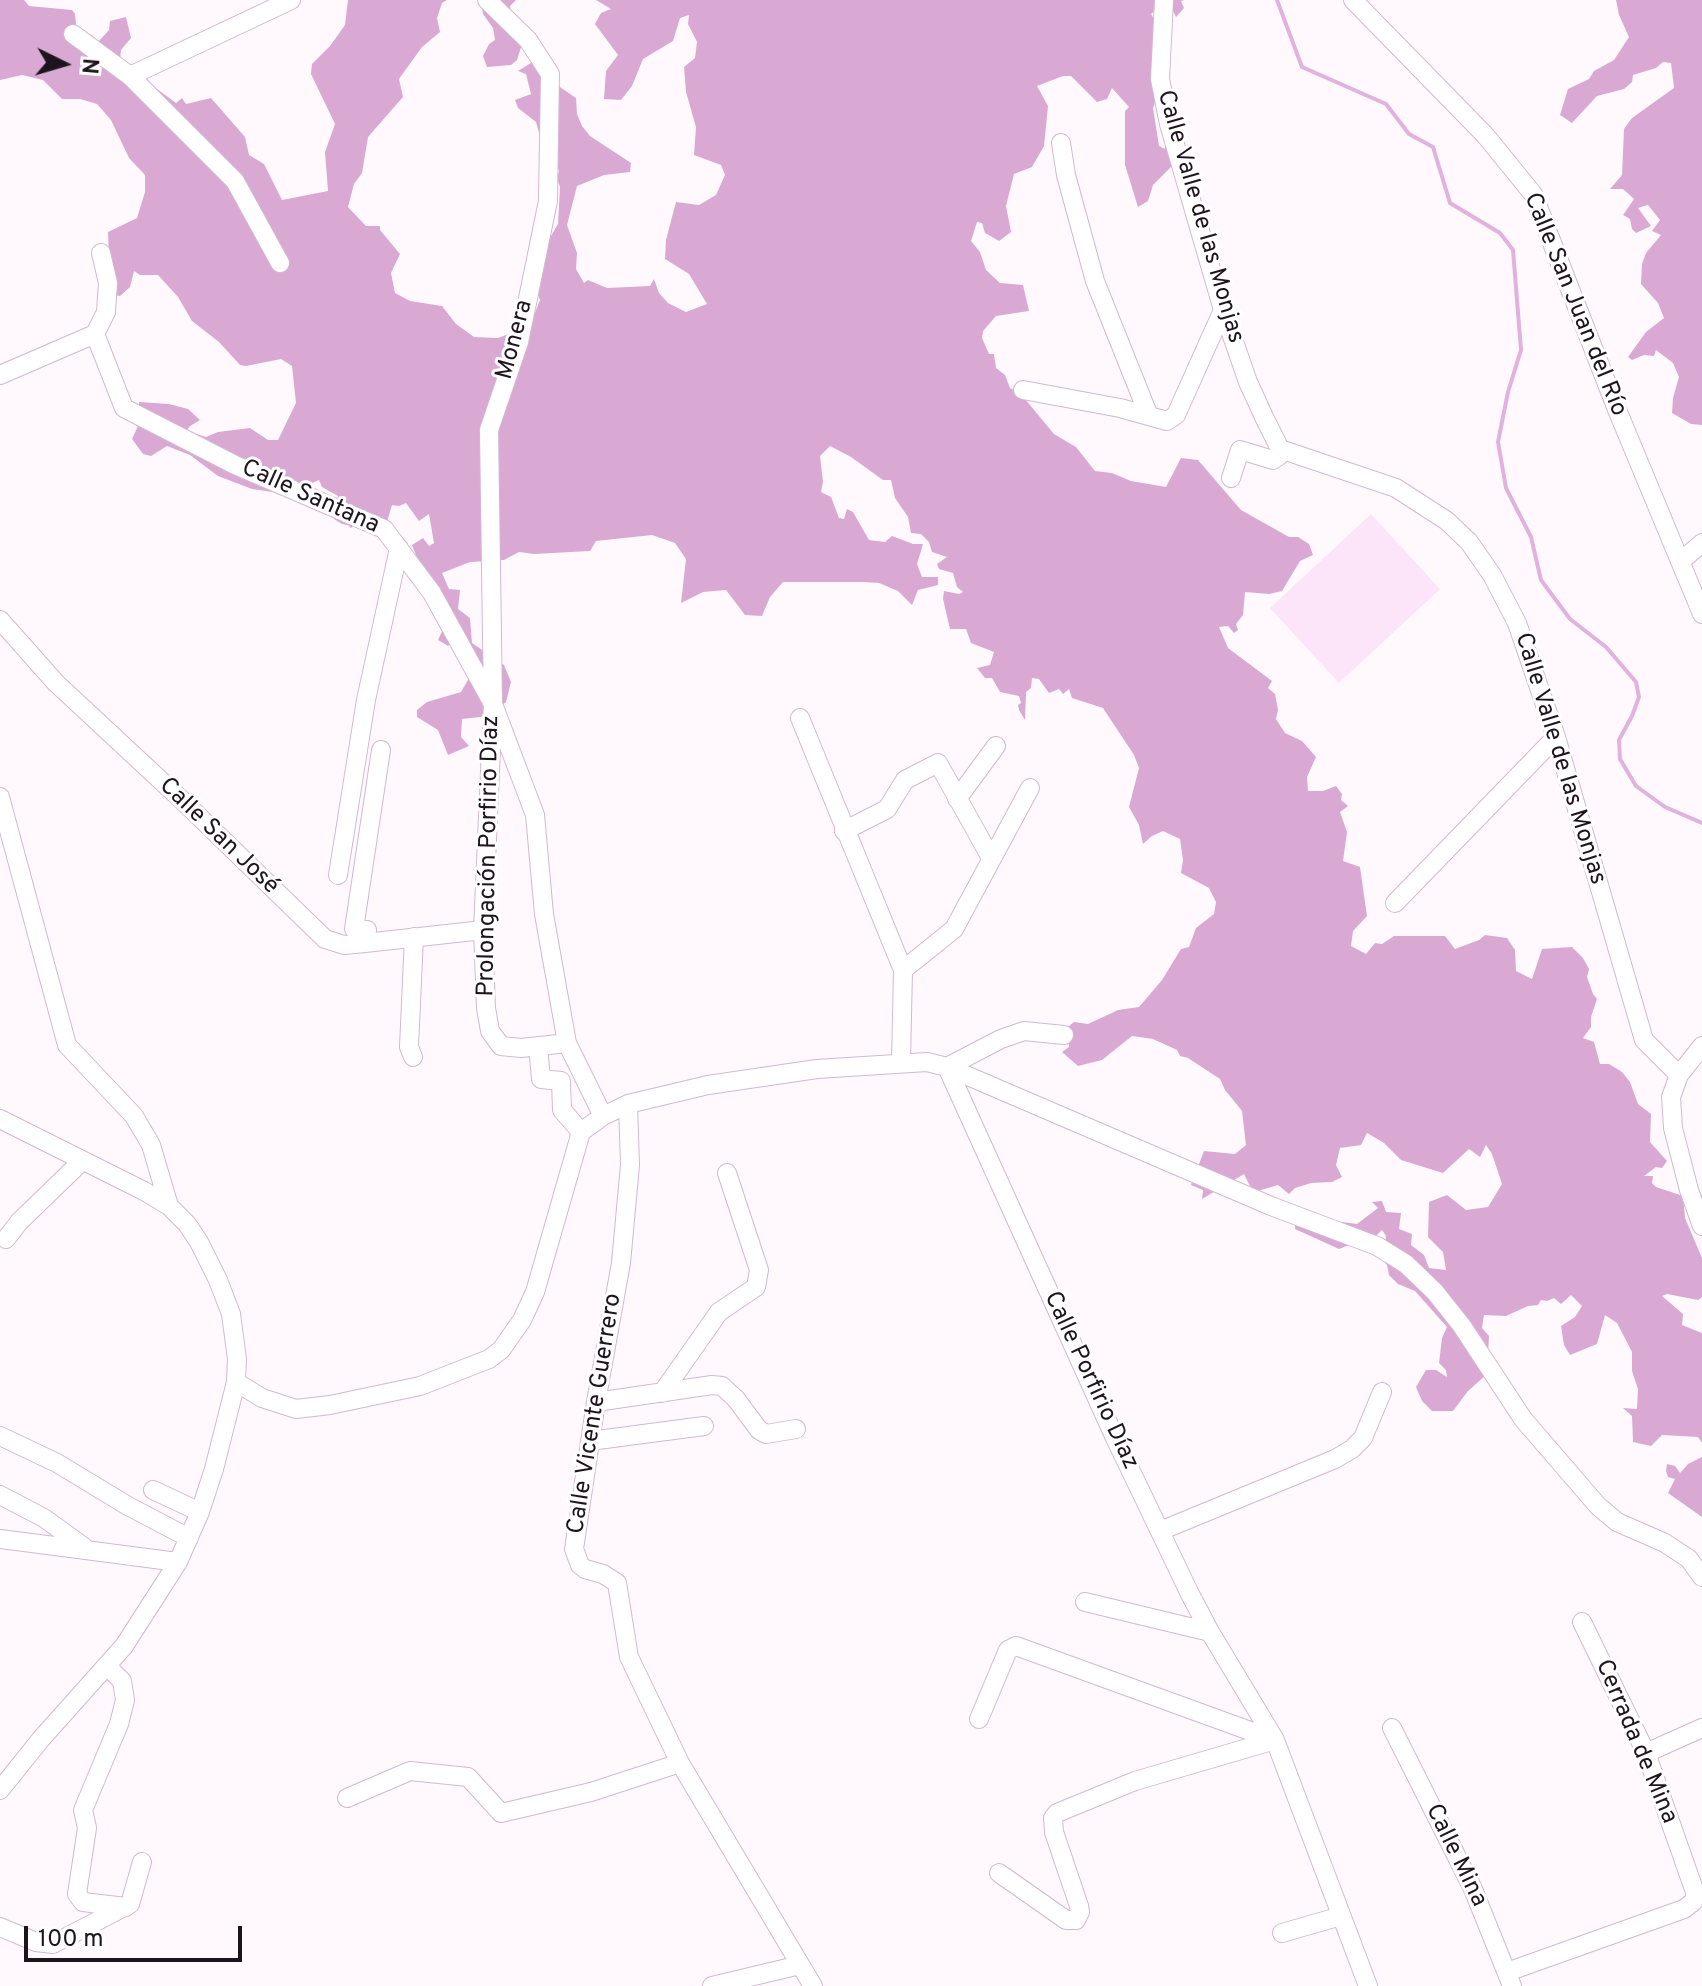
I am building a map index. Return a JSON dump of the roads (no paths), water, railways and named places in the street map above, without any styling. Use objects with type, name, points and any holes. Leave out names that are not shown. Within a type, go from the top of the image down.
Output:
[{"type":"street","points":[[130,76],[291,0]]},
{"type":"street","name":"Monera","points":[[487,0],[528,40],[550,74],[548,201],[519,342],[489,430],[493,704]]},
{"type":"street","name":"Calle Valle de las Monjas","points":[[1164,0],[1160,79],[1180,164],[1223,310],[1248,382],[1280,449],[1396,488],[1447,521],[1469,542],[1492,575],[1517,623],[1556,737],[1644,1040],[1679,1075]]},
{"type":"street","name":"Calle San Juan del Río","points":[[1353,0],[1485,135],[1533,194],[1618,412],[1702,614]]},
{"type":"street","points":[[73,34],[130,76],[235,181],[280,263]]},
{"type":"street","points":[[1061,143],[1066,175],[1091,268],[1149,416]]},
{"type":"street","points":[[0,375],[95,334],[106,312],[108,283],[101,253]]},
{"type":"street","points":[[1023,390],[1167,421],[1176,415],[1223,310]]},
{"type":"street","name":"Calle Santana","points":[[95,334],[124,408],[235,465],[384,529],[432,593],[493,704]]},
{"type":"street","points":[[1231,478],[1240,450],[1273,460],[1279,456],[1280,449]]},
{"type":"street","points":[[1681,561],[1702,543]]},
{"type":"street","points":[[338,875],[366,700],[399,548]]},
{"type":"street","name":"Calle San José","points":[[0,620],[56,683],[325,939],[344,945],[483,930]]},
{"type":"street","name":"Prolongación Porfirio Díaz","points":[[493,704],[483,930],[486,1008],[490,1031],[501,1046],[567,1043]]},
{"type":"street","name":"Prolongación Porfirio Díaz","points":[[493,704],[535,815],[544,914],[567,1043],[603,1116]]},
{"type":"street","points":[[800,718],[903,970],[901,1062]]},
{"type":"street","points":[[1395,903],[1556,737]]},
{"type":"street","points":[[957,799],[996,746]]},
{"type":"street","points":[[365,943],[367,930],[354,929],[381,750]]},
{"type":"street","points":[[844,831],[887,809],[905,780],[938,763],[991,858]]},
{"type":"street","points":[[903,970],[954,929],[1030,788]]},
{"type":"street","points":[[0,797],[6,846],[67,1045],[134,1116],[151,1145],[169,1206]]},
{"type":"street","points":[[413,1057],[409,1047],[414,937]]},
{"type":"street","points":[[947,1067],[1001,1039],[1024,1031],[1064,1035]]},
{"type":"street","points":[[538,1046],[541,1079],[561,1081],[562,1110],[581,1132]]},
{"type":"street","points":[[1702,1046],[1679,1075],[1671,1097],[1673,1128],[1702,1226]]},
{"type":"street","points":[[236,1382],[262,1398],[296,1409],[420,1386],[489,1359],[501,1350],[522,1320],[535,1292],[581,1132],[603,1116],[628,1104],[708,1085],[817,1069],[927,1062],[947,1067],[1271,1206],[1377,1246],[1406,1264],[1435,1292],[1462,1326],[1523,1419],[1598,1506],[1617,1522],[1665,1543],[1689,1559],[1702,1577]]},
{"type":"street","name":"Calle Porfirio Díaz","points":[[947,1067],[1160,1531],[1210,1632],[1275,1740],[1368,1986]]},
{"type":"street","name":"Calle Vicente Guerrero","points":[[628,1104],[630,1165],[621,1263],[574,1549],[580,1565],[585,1569],[603,1574],[617,1583],[629,1657],[680,1763],[813,1986]]},
{"type":"street","points":[[0,1119],[144,1191],[169,1206],[187,1224],[218,1280],[231,1314],[237,1359],[236,1382],[200,1512],[178,1562],[107,1666],[0,1790]]},
{"type":"street","points":[[6,1239],[19,1222],[82,1161]]},
{"type":"street","points":[[662,1393],[719,1312],[756,1287],[759,1270],[727,1173]]},
{"type":"street","points":[[596,1402],[722,1386],[759,1430],[766,1434],[796,1429]]},
{"type":"street","points":[[1160,1531],[1335,1459],[1352,1449],[1363,1438],[1382,1392]]},
{"type":"street","points":[[590,1441],[704,1426]]},
{"type":"street","points":[[0,1436],[57,1463],[189,1538]]},
{"type":"street","points":[[153,1490],[200,1512]]},
{"type":"street","points":[[0,1495],[44,1518],[86,1548]]},
{"type":"street","points":[[0,1539],[178,1562]]},
{"type":"street","points":[[1085,1602],[1210,1632]]},
{"type":"street","name":"Cerrada de Mina","points":[[1510,1979],[1684,1909],[1693,1902],[1695,1888],[1646,1753],[1582,1622]]},
{"type":"street","points":[[979,1719],[1008,1650],[1016,1646],[1275,1740]]},
{"type":"street","points":[[107,1666],[122,1681],[125,1700],[119,1724],[83,1810],[87,1828],[77,1894],[83,1902],[126,1907]]},
{"type":"street","name":"Calle Mina","points":[[1392,1728],[1473,1889],[1510,1979]]},
{"type":"street","points":[[1646,1753],[1702,1728]]},
{"type":"street","points":[[999,1873],[1066,1920],[1076,1920],[1079,1906],[1054,1832],[1053,1818],[1057,1813],[1135,1781],[1275,1740]]},
{"type":"street","points":[[347,1798],[410,1771],[424,1772],[468,1777],[501,1813],[591,1792],[680,1763]]},
{"type":"street","points":[[0,1927],[36,1942],[53,1944],[126,1907],[133,1900],[142,1862]]},
{"type":"street","points":[[1282,1933],[1341,1916]]},
{"type":"street","points":[[712,1986],[800,1965]]},
{"type":"waterway","points":[[1277,0],[1302,67],[1386,104],[1409,134],[1433,147],[1450,203],[1500,233],[1513,250],[1521,350],[1508,392],[1498,442],[1506,488],[1531,537],[1541,580],[1570,619],[1606,647],[1636,682],[1639,697],[1619,740],[1620,759],[1636,786],[1665,807],[1702,823]]}]
